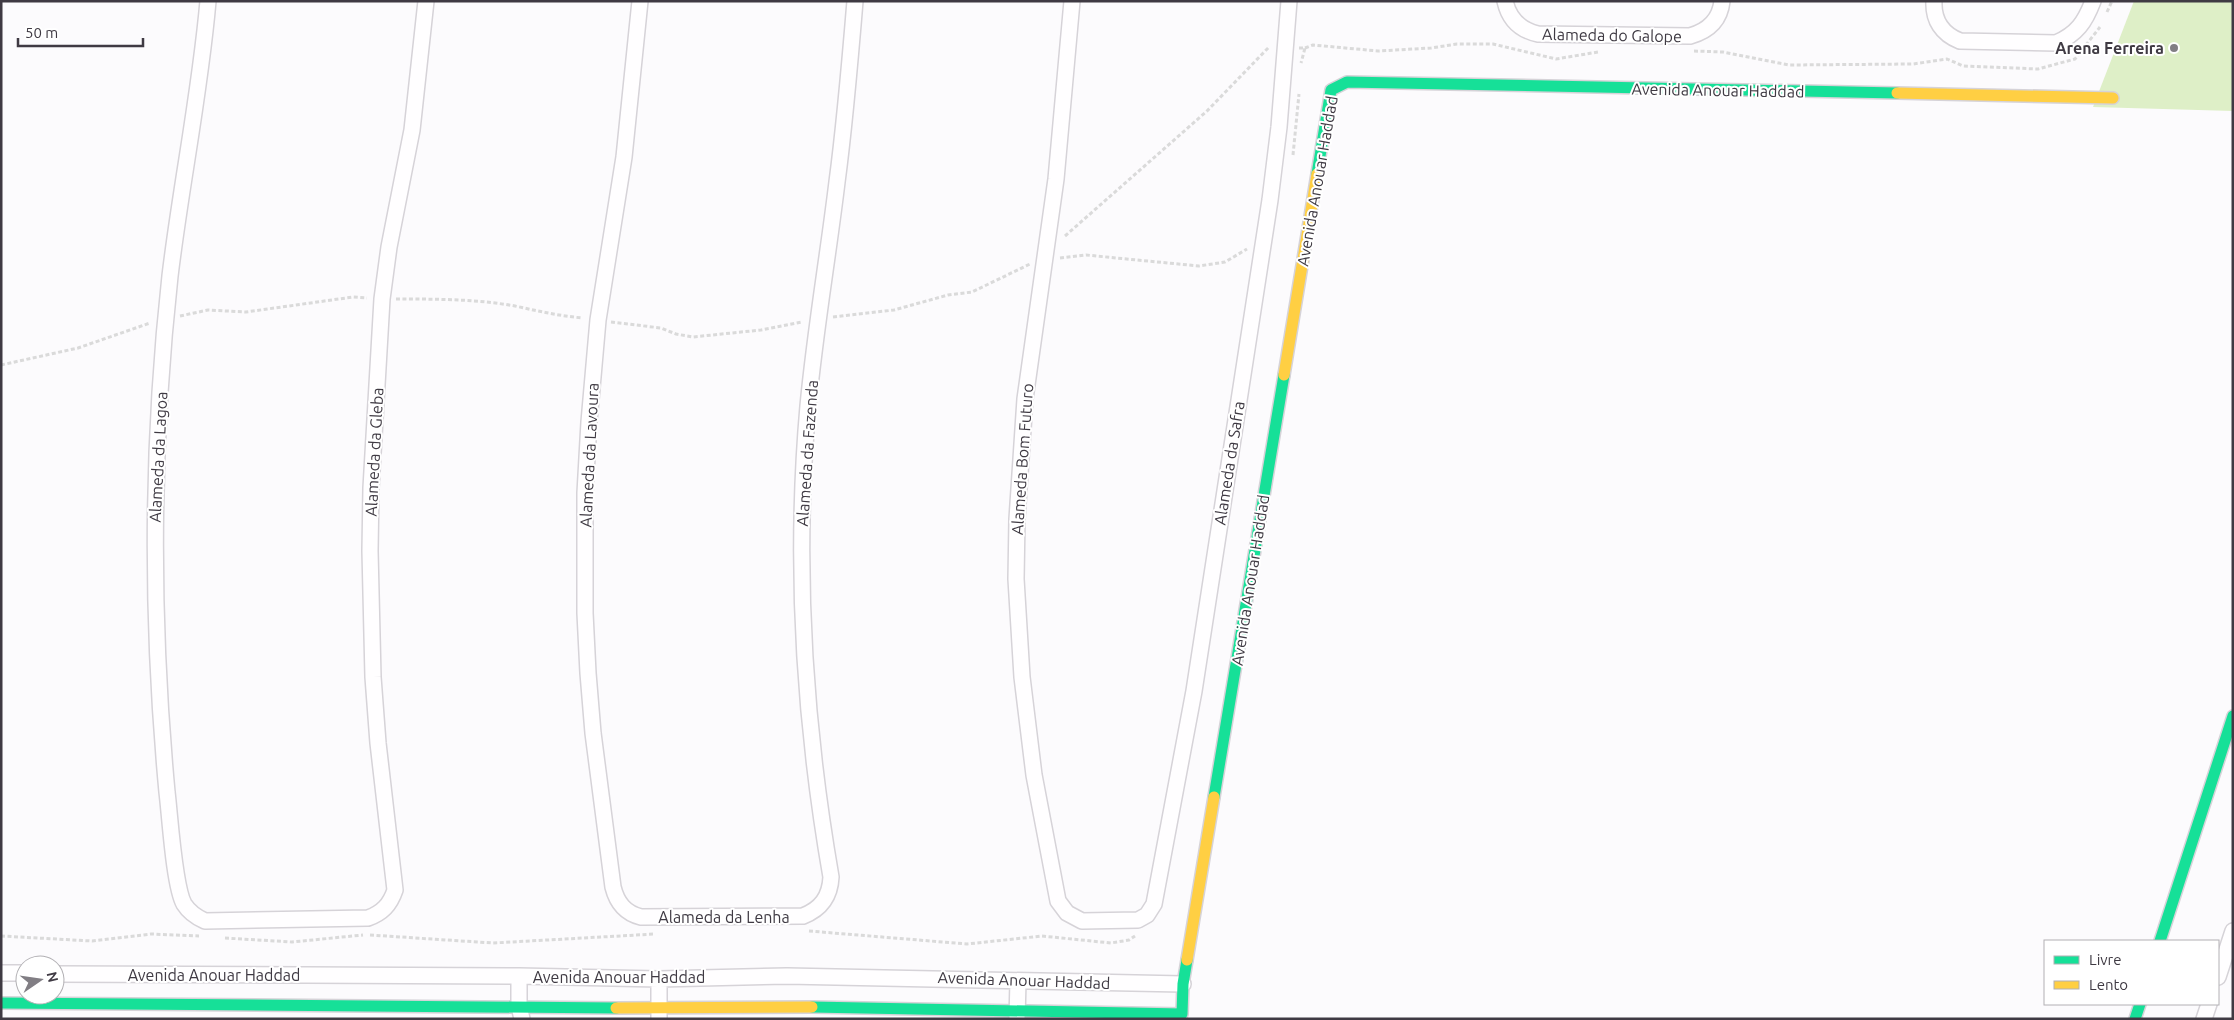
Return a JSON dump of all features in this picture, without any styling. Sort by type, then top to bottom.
[{"type":"street","name":"Alameda da Lagoa","points":[[190,912],[185,907],[180,893],[170,817],[158,665],[155,501],[158,433],[172,267],[200,74],[208,1]]},
{"type":"street","name":"Alameda da Gleba","points":[[190,912],[205,921],[368,918],[383,911],[389,904],[395,890],[396,883],[377,724],[371,614],[370,551],[374,425],[382,299],[389,247],[412,130],[426,1]]},
{"type":"street","name":"Alameda da Lavoura","points":[[624,908],[618,902],[613,887],[593,733],[586,622],[585,493],[588,422],[598,320],[624,156],[640,1]]},
{"type":"street","name":"Alameda da Fazenda","points":[[823,904],[830,887],[831,878],[810,728],[802,601],[804,471],[808,406],[837,182],[855,1]]},
{"type":"street","name":"Alameda Bom Futuro","points":[[1067,913],[1055,894],[1034,775],[1022,677],[1016,580],[1019,459],[1025,399],[1064,108],[1072,1]]},
{"type":"street","name":"Alameda da Safra","points":[[1067,913],[1082,920],[1133,921],[1143,918],[1154,904],[1194,691],[1270,200],[1289,1]]},
{"type":"street","name":"Alameda do Galope","points":[[1505,1],[1511,18],[1516,24],[1523,29],[1538,34],[1690,36],[1708,29],[1719,14],[1722,1]]},
{"type":"street","points":[[1934,1],[1935,15],[1942,29],[1960,41],[2056,43],[2066,39],[2081,26],[2093,1]]},
{"type":"street","name":"Avenida Anouar Haddad","points":[[1,1004],[659,1014],[787,1006],[1017,1015],[1182,1014],[1183,984],[1331,90],[1347,82],[2113,98]]},
{"type":"street","points":[[2160,940],[2233,716]]},
{"type":"street","name":"Alameda da Lenha","points":[[624,908],[641,917],[795,916],[810,913],[823,904]]},
{"type":"street","points":[[2219,974],[2233,931]]},
{"type":"street","points":[[1,973],[15,974]]},
{"type":"street","name":"Avenida Anouar Haddad","points":[[65,974],[660,978],[787,976],[1183,984]]},
{"type":"street","points":[[519,976],[520,1012]]},
{"type":"street","points":[[659,1014],[660,978]]},
{"type":"street","points":[[1017,1015],[1018,981]]},
{"type":"street","points":[[2135,1019],[2140,1005]]},
{"type":"street","points":[[2204,1019],[2209,1005]]},
{"type":"path","points":[[2105,17],[2112,1]]},
{"type":"path","points":[[1684,51],[1723,52],[1789,65],[1913,64],[1947,59],[1963,66],[2038,69],[2075,59],[2097,34],[2101,26]]},
{"type":"path","points":[[1063,238],[1207,111],[1272,44],[1305,48],[1313,45],[1378,51],[1431,48],[1458,44],[1484,44],[1507,47],[1523,53],[1556,60],[1600,52]]},
{"type":"path","points":[[1301,64],[1305,48]]},
{"type":"path","points":[[1292,159],[1297,130],[1299,92]]},
{"type":"path","points":[[1,365],[78,348],[167,318],[208,310],[246,312],[353,297],[449,299],[514,306],[553,316],[660,328],[676,334],[693,337],[761,330],[818,319],[894,310],[948,295],[972,292],[1030,264],[1045,260],[1086,255],[1199,266],[1225,262],[1247,249]]},
{"type":"path","points":[[807,931],[967,944],[1042,936],[1111,943],[1129,940],[1136,935]]},
{"type":"path","points":[[1,936],[92,941],[151,934],[207,937]]},
{"type":"path","points":[[216,937],[292,942],[368,934],[493,943],[599,939],[656,934]]},
{"type":"green space","name":"Arena Ferreira","points":[[2134,1],[2233,1],[2233,111],[2093,107]]},
{"type":"traffic: fast","points":[[1317,174],[1331,90],[1347,82],[1897,93]]},
{"type":"traffic: fast","points":[[1214,797],[1284,375]]},
{"type":"traffic: fast","points":[[2160,940],[2233,716]]},
{"type":"traffic: fast","points":[[812,1007],[1182,1014],[1183,984],[1187,960]]},
{"type":"traffic: fast","points":[[1,1003],[616,1008]]},
{"type":"traffic: fast","points":[[2135,1019],[2140,1005]]},
{"type":"traffic: slow","points":[[1897,93],[2113,98]]},
{"type":"traffic: slow","points":[[1284,375],[1317,174]]},
{"type":"traffic: slow","points":[[1187,960],[1214,797]]},
{"type":"traffic: slow","points":[[616,1008],[812,1007]]},
{"type":"place","name":"Arena Ferreira","points":[[2174,48]]}]
